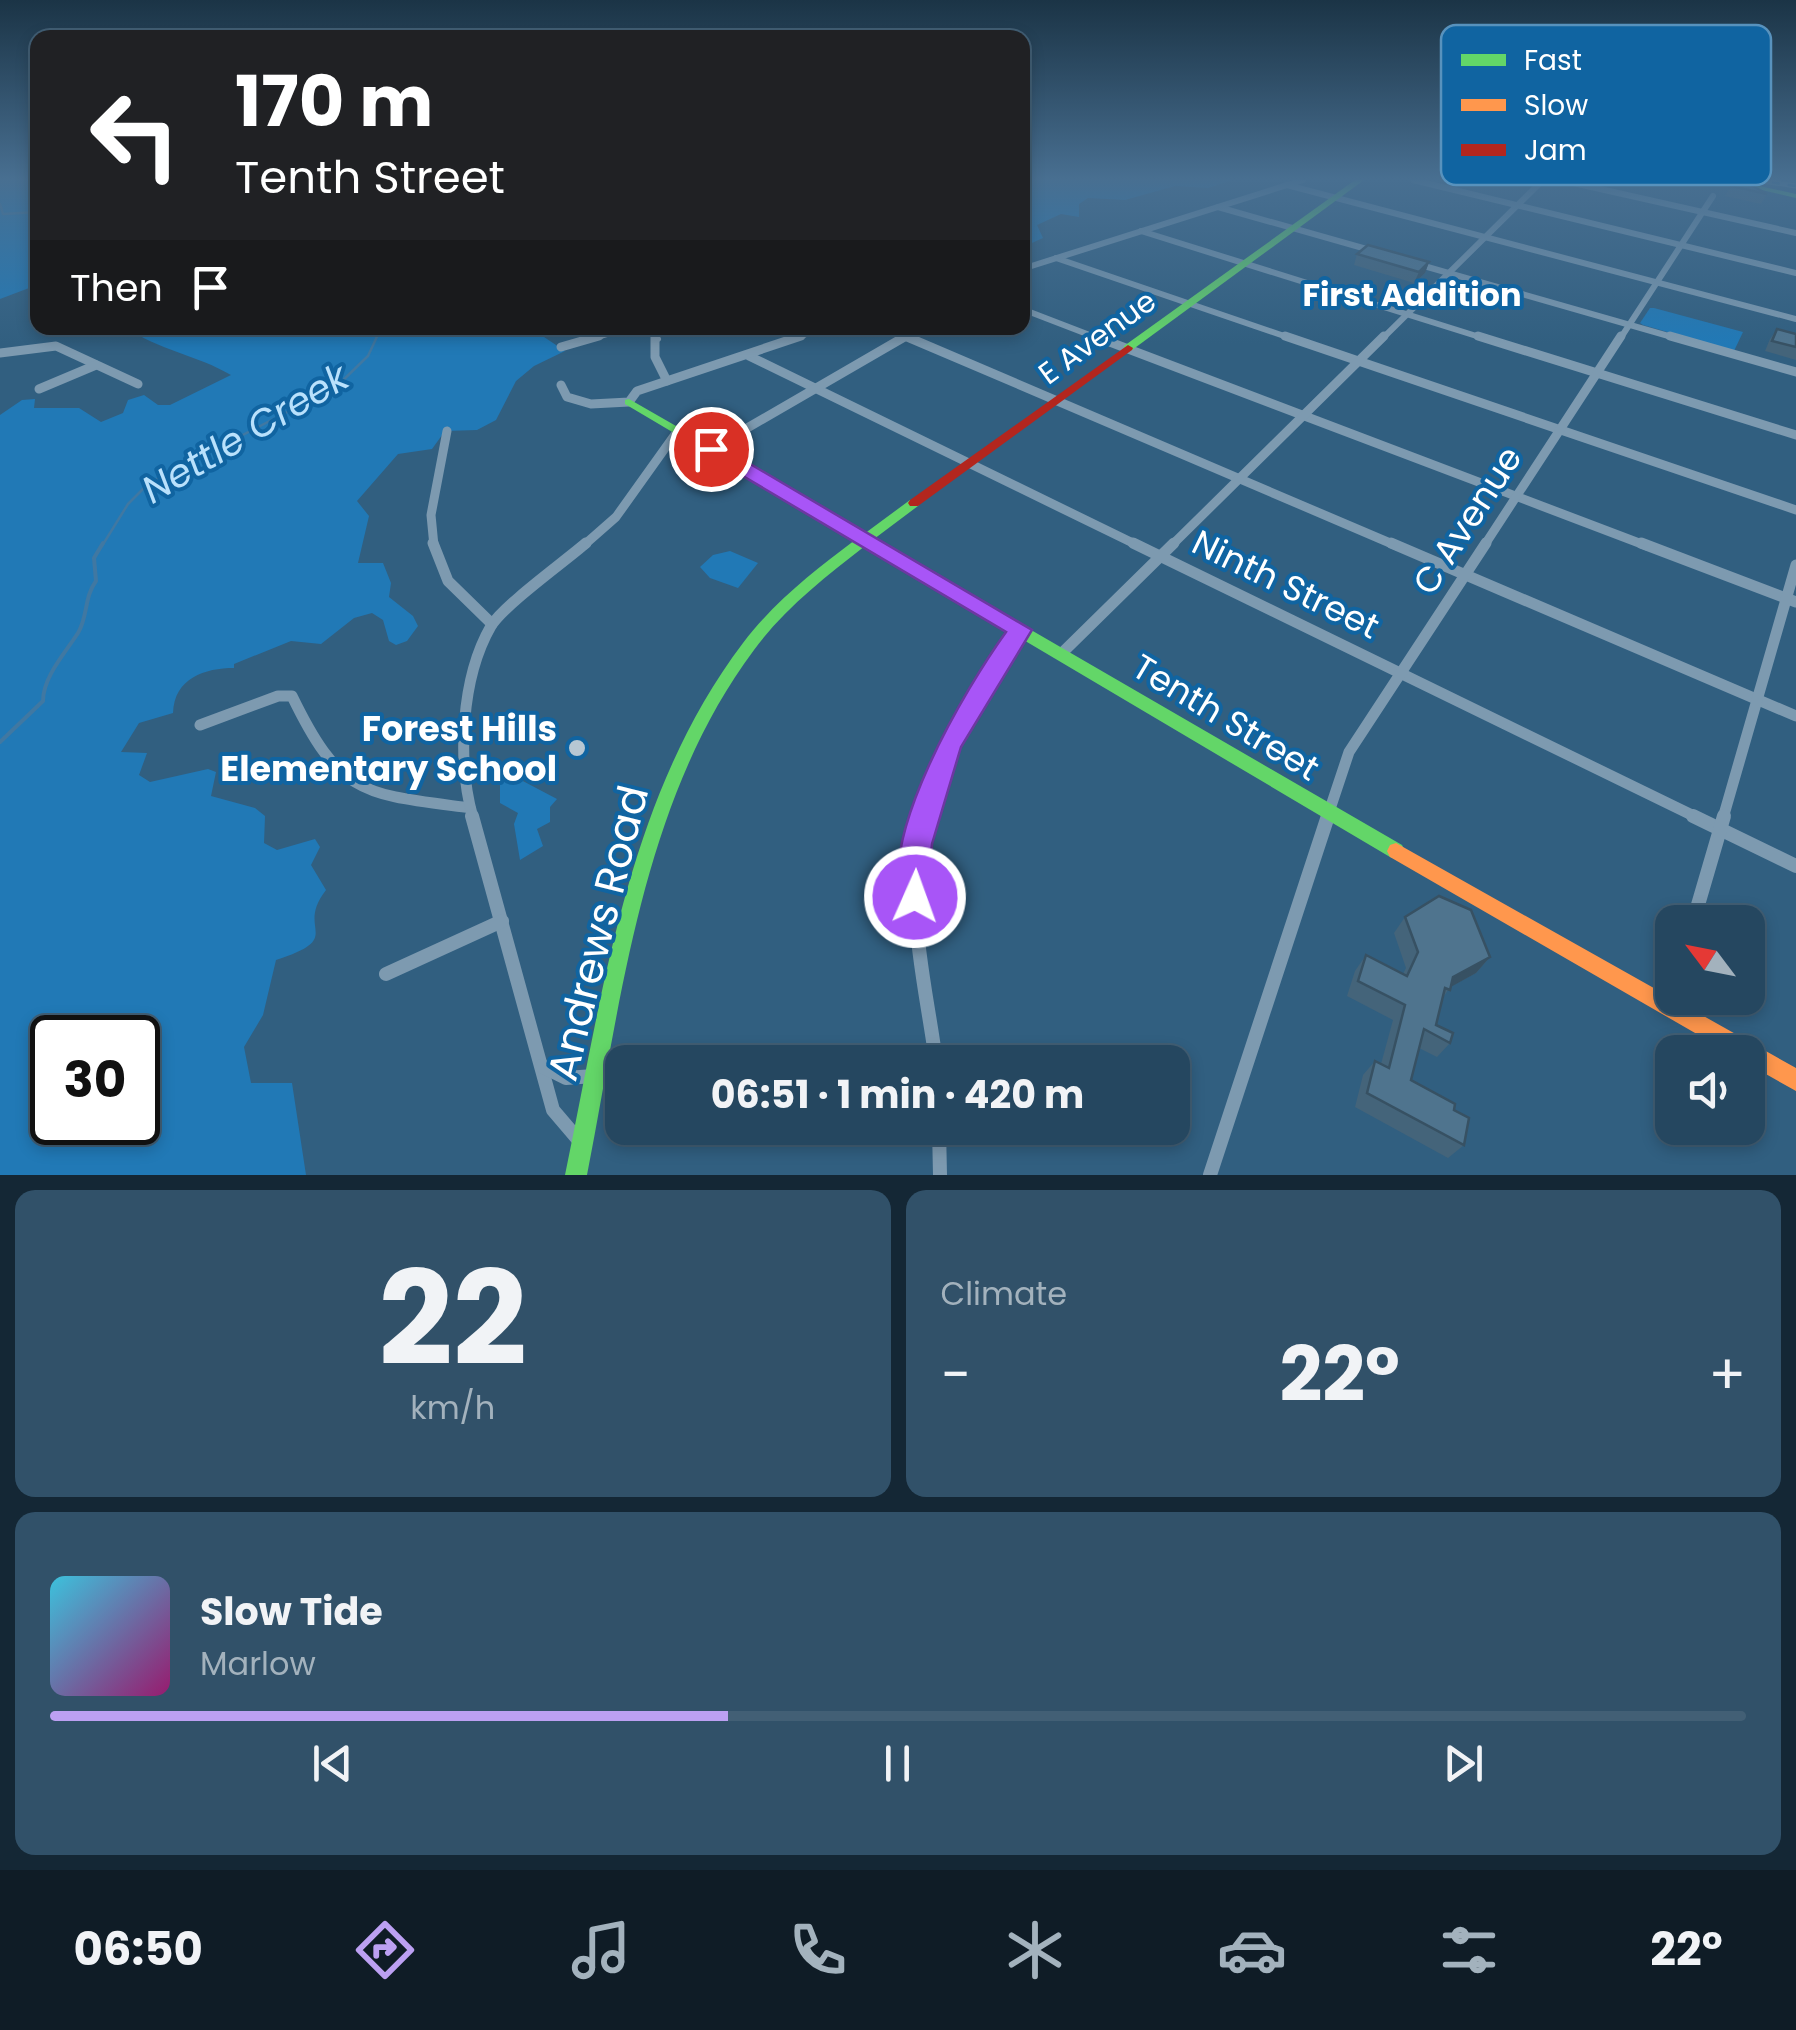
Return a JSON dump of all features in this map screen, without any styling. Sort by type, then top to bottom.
[{"type":"street","points":[[1030,267],[1129,235]]},
{"type":"street","points":[[1153,235],[1796,435]]},
{"type":"street","name":"E Avenue","points":[[866,538],[1284,235]]},
{"type":"street","points":[[1317,235],[1393,257]]},
{"type":"street","points":[[1477,235],[1796,319]]},
{"type":"street","points":[[1062,654],[1487,235]]},
{"type":"street","points":[[1639,235],[1796,273]]},
{"type":"street","name":"C Avenue","points":[[1210,1175],[1349,752],[1688,235]]},
{"type":"street","points":[[1056,258],[1796,510]]},
{"type":"street","points":[[1412,262],[1796,372]]},
{"type":"street","points":[[1030,312],[1791,600]]},
{"type":"street","points":[[561,348],[604,335]]},
{"type":"street","points":[[654,335],[658,339],[654,357],[667,380]]},
{"type":"street","points":[[561,385],[567,397],[583,404],[629,402],[633,393],[804,335]]},
{"type":"street","points":[[711,449],[905,336],[1796,716]]},
{"type":"street","points":[[0,353],[50,345],[138,384]]},
{"type":"street","name":"Ninth Street","points":[[749,356],[1796,866]]},
{"type":"street","points":[[39,389],[96,365]]},
{"type":"street","name":"Tenth Street","points":[[629,402],[676,433],[866,538],[1329,814],[1655,993]]},
{"type":"street","points":[[447,431],[430,505],[433,551],[459,598],[492,624]]},
{"type":"street","points":[[582,1144],[554,1110],[470,808],[466,713],[471,682],[492,624],[608,525],[676,433]]},
{"type":"street","name":"Andrews Road","points":[[576,1175],[648,843],[676,766],[713,696],[751,643],[802,591],[866,538]]},
{"type":"street","points":[[1699,905],[1791,600],[1796,565]]},
{"type":"street","points":[[934,1045],[915,897],[917,844],[953,736],[1020,630]]},
{"type":"street","points":[[200,725],[278,696],[292,696],[330,766],[346,777],[378,790],[470,808]]},
{"type":"street","points":[[386,974],[502,921]]},
{"type":"street","name":"Tenth Street","points":[[1692,1015],[1796,1080]]},
{"type":"street","points":[[542,1066],[566,1078],[605,1075]]},
{"type":"street","points":[[939,1145],[940,1175]]},
{"type":"shaded area","points":[[0,235],[30,235],[30,288],[0,299]]},
{"type":"shaded area","points":[[1030,235],[1043,238],[1030,244]]},
{"type":"shaded area","points":[[1650,308],[1743,332],[1734,351],[1643,325],[1640,323]]},
{"type":"shaded area","points":[[138,335],[541,335],[565,351],[534,366],[516,381],[496,420],[477,430],[445,431],[432,449],[398,454],[357,501],[369,516],[358,563],[383,563],[391,583],[389,597],[413,616],[418,626],[407,641],[396,645],[389,641],[383,620],[372,613],[354,618],[321,644],[291,641],[234,664],[234,668],[202,673],[179,691],[173,713],[139,723],[121,752],[147,753],[139,775],[150,782],[208,769],[216,772],[211,796],[255,808],[265,816],[264,843],[277,850],[315,839],[320,847],[311,865],[326,890],[315,915],[315,939],[276,960],[263,1015],[244,1047],[251,1083],[292,1083],[306,1175],[0,1175],[0,415],[22,400],[35,399],[34,408],[79,408],[101,422],[123,413],[128,400],[144,395],[158,405],[170,405],[231,375]]},
{"type":"shaded area","points":[[730,551],[758,563],[738,588],[710,578],[700,567],[713,555]]},
{"type":"shaded area","points":[[506,778],[519,779],[557,799],[550,807],[550,822],[537,829],[543,846],[520,860],[514,824],[518,813],[500,803],[500,783]]},
{"type":"building","points":[[1368,245],[1429,262],[1419,272],[1357,254]]},
{"type":"building","points":[[1777,329],[1796,334],[1796,347],[1772,341]]},
{"type":"building","points":[[1439,896],[1471,910],[1490,957],[1453,977],[1450,990],[1445,988],[1436,1025],[1453,1033],[1450,1043],[1424,1029],[1411,1080],[1455,1104],[1454,1110],[1469,1118],[1464,1145],[1367,1093],[1375,1061],[1389,1068],[1405,1005],[1358,981],[1366,955],[1407,976],[1418,952],[1405,917]]},
{"type":"waterway","name":"Nettle Creek","points":[[102,546],[128,504],[149,483],[336,387],[368,356],[378,335]]},
{"type":"waterway","name":"Nettle Creek","points":[[0,742],[43,701],[51,674],[81,627],[96,581],[94,558],[103,543]]},
{"type":"traffic: fast","points":[[1128,348],[1284,235]]},
{"type":"traffic: fast","points":[[629,402],[1396,851]]},
{"type":"traffic: fast","points":[[576,1175],[634,899],[679,767],[709,705],[748,647],[784,606],[914,503]]},
{"type":"traffic: slow","points":[[1396,851],[1796,1080]]},
{"type":"traffic: jam","points":[[914,503],[1128,348]]},
{"type":"place","name":"Forest Hills Elementary School","points":[[577,748]]},
{"type":"district","name":"First Addition","points":[[1412,294]]},
{"type":"route","points":[[711,449],[1020,630],[1002,653],[948,746],[917,844],[915,897]]}]
